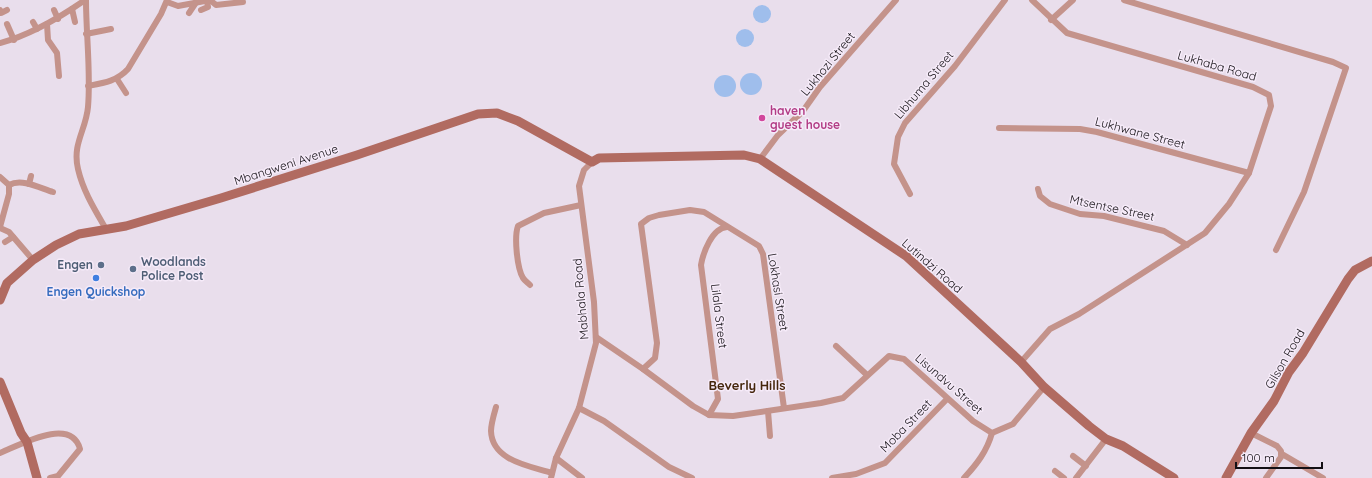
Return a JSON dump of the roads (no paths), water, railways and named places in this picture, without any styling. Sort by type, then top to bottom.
[{"type":"street","points":[[0,44],[14,40],[58,19],[86,0],[88,108],[83,130],[76,145],[78,168],[85,192],[106,229]]},
{"type":"street","points":[[201,10],[208,7],[209,0]]},
{"type":"street","points":[[88,86],[117,79],[128,69],[167,1],[178,6],[209,0],[216,5],[243,2]]},
{"type":"street","name":"Lukhozi Street","points":[[760,159],[778,135],[803,111],[820,87],[896,0]]},
{"type":"street","name":"Libhuma Street","points":[[910,194],[894,164],[898,137],[905,123],[955,66],[1005,0]]},
{"type":"street","name":"Lukhaba Road","points":[[1021,362],[1050,329],[1079,314],[1205,233],[1217,219],[1249,173],[1271,106],[1269,95],[1253,87],[1067,33],[1051,20],[1032,0]]},
{"type":"street","points":[[1051,20],[1073,0]]},
{"type":"street","points":[[1124,0],[1333,62],[1346,68],[1307,185],[1276,250]]},
{"type":"street","points":[[189,13],[190,3]]},
{"type":"street","points":[[72,9],[75,22]]},
{"type":"street","points":[[54,10],[58,19]]},
{"type":"street","points":[[33,22],[38,29]]},
{"type":"street","points":[[7,24],[14,40]]},
{"type":"street","points":[[47,24],[48,40],[57,53],[59,76]]},
{"type":"street","points":[[86,34],[111,29]]},
{"type":"street","points":[[117,79],[126,93]]},
{"type":"street","name":"Mbangweni Avenue","points":[[0,300],[2,287],[33,260],[56,245],[79,234],[126,226],[228,196],[357,155],[478,114],[497,113],[518,121],[592,162]]},
{"type":"street","name":"Lukhwane Street","points":[[999,128],[1080,129],[1097,132],[1249,173]]},
{"type":"street","name":"Lutindzi Road","points":[[592,162],[599,158],[744,155],[760,159],[906,256],[1021,362],[1044,387],[1106,439],[1128,449],[1174,478]]},
{"type":"street","name":"Mabhala Road","points":[[552,476],[556,458],[578,408],[596,344],[594,302],[579,186],[584,170],[592,162]]},
{"type":"street","points":[[29,184],[31,176]]},
{"type":"street","points":[[0,177],[9,185]]},
{"type":"street","points":[[33,260],[8,232],[0,228],[2,208],[9,185],[15,182],[29,184],[37,190],[53,192]]},
{"type":"street","name":"Mtsentse Street","points":[[1038,189],[1040,196],[1050,204],[1080,214],[1104,216],[1164,230],[1187,245]]},
{"type":"street","points":[[530,285],[523,278],[520,268],[515,234],[518,226],[544,213],[581,204]]},
{"type":"street","name":"Lokhasi Street","points":[[643,369],[655,358],[657,343],[641,224],[649,218],[659,215],[690,210],[704,212],[759,246],[762,254],[784,408]]},
{"type":"street","name":"Lilala Street","points":[[710,415],[718,399],[701,265],[706,249],[717,232],[727,227]]},
{"type":"street","points":[[5,242],[14,238]]},
{"type":"street","name":"Gilson Road","points":[[1226,478],[1251,433],[1274,401],[1289,372],[1303,353],[1354,270],[1372,260]]},
{"type":"street","name":"Lisundvu Street","points":[[596,337],[643,369],[692,406],[710,415],[733,416],[843,398],[889,356],[904,359],[973,421],[992,433]]},
{"type":"street","points":[[836,346],[867,375]]},
{"type":"street","points":[[0,382],[21,433],[27,442],[37,478]]},
{"type":"street","points":[[964,478],[977,464],[987,447],[992,433],[1014,424],[1044,387]]},
{"type":"street","name":"Moba Street","points":[[832,478],[856,474],[885,464],[947,399]]},
{"type":"street","points":[[496,407],[491,431],[494,443],[499,452],[509,459],[552,476]]},
{"type":"street","points":[[578,408],[604,421],[669,467],[692,478]]},
{"type":"street","points":[[768,410],[770,436]]},
{"type":"street","points":[[0,454],[27,442],[54,433],[68,433],[77,440],[80,448],[58,476],[50,478]]},
{"type":"street","points":[[1251,433],[1277,446],[1282,454],[1323,478]]},
{"type":"street","points":[[1076,478],[1106,439]]},
{"type":"street","points":[[1266,478],[1282,454]]},
{"type":"street","points":[[1073,456],[1086,466]]},
{"type":"street","points":[[556,458],[582,478]]},
{"type":"street","points":[[1055,470],[1064,478]]},
{"type":"water","points":[[762,5],[768,8],[771,14],[768,20],[762,23],[756,20],[753,14],[756,8]]},
{"type":"water","points":[[745,29],[751,32],[754,38],[751,44],[745,47],[739,44],[736,38],[739,32]]},
{"type":"water","points":[[747,73],[755,73],[762,80],[762,88],[755,95],[747,95],[740,88],[740,80]]},
{"type":"water","points":[[721,75],[729,75],[736,82],[736,90],[729,97],[721,97],[714,90],[714,82]]},
{"type":"place","name":"haven guest house","points":[[762,118]]},
{"type":"place","name":"Engen","points":[[101,265]]},
{"type":"place","name":"Woodlands Police Post","points":[[133,269]]},
{"type":"place","name":"Engen Quickshop","points":[[96,278]]},
{"type":"district","name":"Beverly Hills","points":[[747,385]]}]
